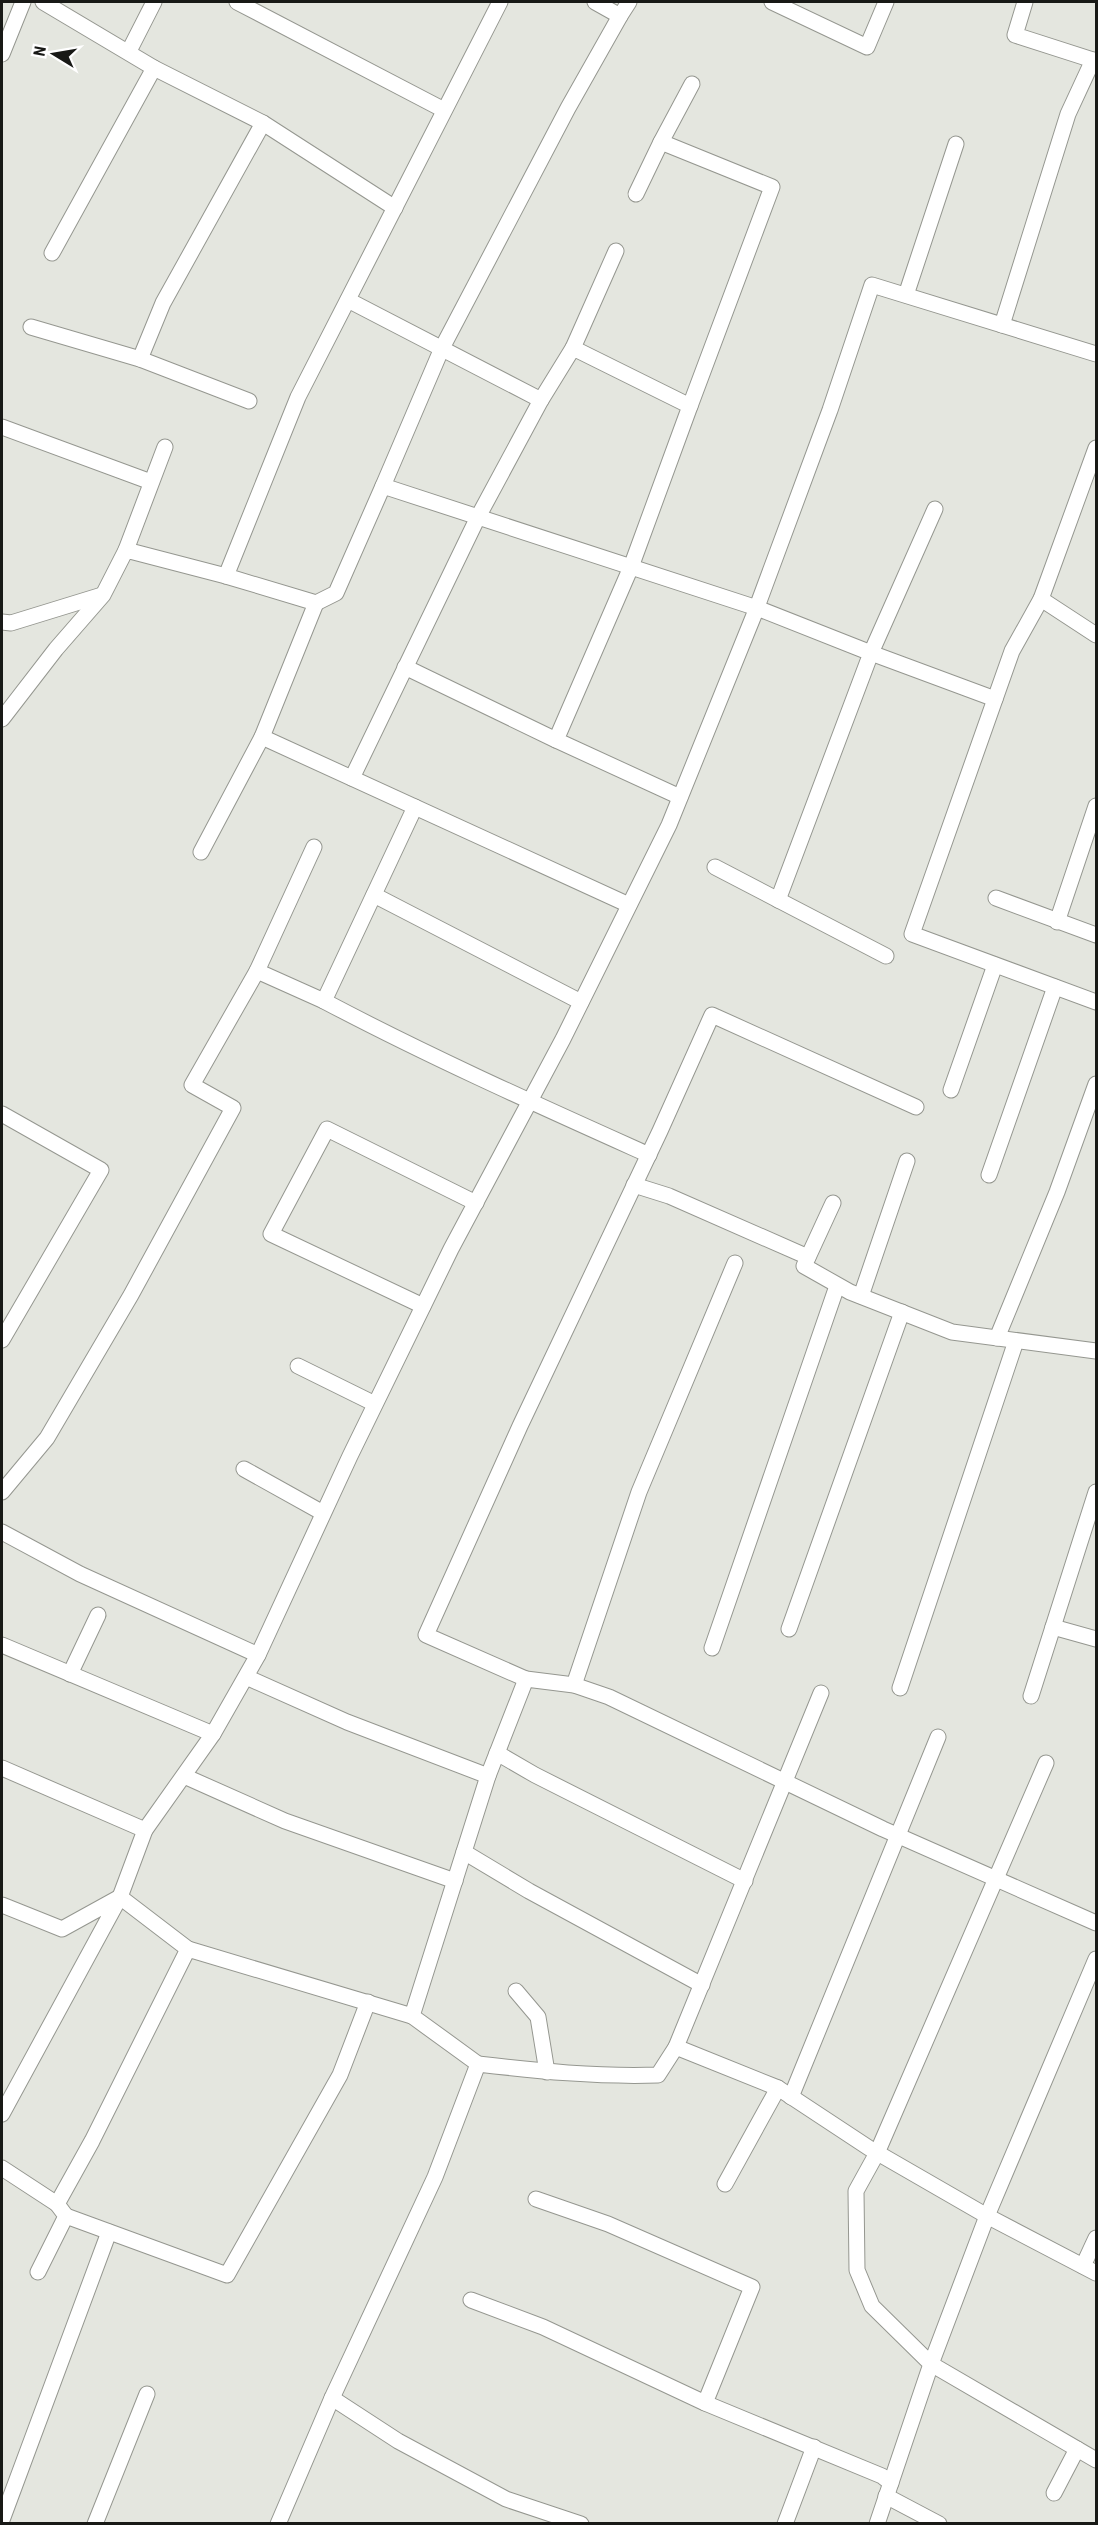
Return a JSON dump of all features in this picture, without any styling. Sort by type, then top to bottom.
[{"type":"street","points":[[2,54],[23,2]]},
{"type":"street","points":[[43,2],[129,51],[154,68],[263,123],[395,208]]},
{"type":"street","points":[[129,51],[154,2]]},
{"type":"street","points":[[237,2],[444,110]]},
{"type":"street","points":[[226,576],[298,397],[500,2]]},
{"type":"street","points":[[595,2],[620,16]]},
{"type":"street","points":[[201,852],[262,737],[316,603],[336,593],[442,348],[568,108],[629,2]]},
{"type":"street","points":[[772,2],[867,47],[886,2]]},
{"type":"street","points":[[1002,325],[1068,114],[1095,60],[1015,35],[1025,2]]},
{"type":"street","points":[[52,253],[154,68]]},
{"type":"street","points":[[636,194],[692,84]]},
{"type":"street","points":[[140,359],[164,303],[263,123]]},
{"type":"street","points":[[556,740],[631,567],[772,188],[661,142]]},
{"type":"street","points":[[906,295],[956,144]]},
{"type":"street","points":[[352,778],[478,517],[541,400],[573,348],[616,251]]},
{"type":"street","points":[[2,2114],[120,1898],[145,1830],[213,1734],[258,1655],[323,1512],[423,1306],[530,1102],[629,905],[680,797],[757,608],[830,410],[872,285],[1096,354]]},
{"type":"street","points":[[348,300],[541,400]]},
{"type":"street","points":[[31,327],[140,359],[249,401]]},
{"type":"street","points":[[573,348],[690,406]]},
{"type":"street","points":[[2,428],[152,482]]},
{"type":"street","points":[[2,719],[56,649],[103,595],[126,550],[165,447]]},
{"type":"street","points":[[1096,448],[1041,599],[1012,651],[912,934],[1096,1002]]},
{"type":"street","points":[[383,486],[757,608],[995,699]]},
{"type":"street","points":[[778,900],[871,653],[935,509]]},
{"type":"street","points":[[126,550],[226,576],[316,603]]},
{"type":"street","points":[[2,622],[11,623],[103,595]]},
{"type":"street","points":[[1041,599],[1096,635]]},
{"type":"street","points":[[405,666],[556,740],[680,797]]},
{"type":"street","points":[[262,737],[629,905]]},
{"type":"street","points":[[1057,922],[1096,806]]},
{"type":"street","points":[[324,1001],[415,807]]},
{"type":"street","points":[[2,1492],[47,1438],[131,1296],[233,1108],[192,1085],[257,971],[314,847]]},
{"type":"street","points":[[714,867],[886,956]]},
{"type":"street","points":[[374,894],[581,1002]]},
{"type":"street","points":[[996,898],[1096,935]]},
{"type":"street","points":[[951,1090],[995,965]]},
{"type":"street","points":[[257,971],[324,1001],[370,1026],[530,1102],[649,1155]]},
{"type":"street","points":[[989,1175],[1055,987]]},
{"type":"street","points":[[916,1107],[712,1015],[649,1155],[515,1437],[426,1635],[526,1678],[574,1685],[609,1697],[898,1836],[1096,1923]]},
{"type":"street","points":[[997,1338],[1057,1192],[1096,1084]]},
{"type":"street","points":[[2,1340],[101,1170],[4,1120]]},
{"type":"street","points":[[423,1306],[271,1234],[327,1129],[476,1203]]},
{"type":"street","points":[[861,1296],[908,1161]]},
{"type":"street","points":[[634,1185],[669,1196],[808,1257]]},
{"type":"street","points":[[832,1203],[804,1266],[837,1286],[952,1332],[1096,1351]]},
{"type":"street","points":[[574,1685],[639,1492],[735,1263]]},
{"type":"street","points":[[712,1648],[837,1286]]},
{"type":"street","points":[[789,1629],[902,1312]]},
{"type":"street","points":[[900,1688],[1016,1341]]},
{"type":"street","points":[[298,1366],[375,1404]]},
{"type":"street","points":[[244,1469],[323,1512]]},
{"type":"street","points":[[1031,1696],[1096,1492]]},
{"type":"street","points":[[2,1532],[80,1574],[258,1655]]},
{"type":"street","points":[[70,1674],[98,1615]]},
{"type":"street","points":[[1053,1627],[1096,1639]]},
{"type":"street","points":[[2,1645],[213,1734]]},
{"type":"street","points":[[246,1677],[347,1722],[488,1776]]},
{"type":"street","points":[[412,2016],[488,1776],[526,1678]]},
{"type":"street","points":[[120,1898],[188,1949],[412,2016],[478,2064],[547,2072],[618,2076],[658,2075],[676,2047],[820,1694]]},
{"type":"street","points":[[791,2097],[938,1737]]},
{"type":"street","points":[[497,1753],[745,1881]]},
{"type":"street","points":[[1046,1763],[877,2153],[856,2191],[857,2270],[872,2306],[931,2364],[1096,2460]]},
{"type":"street","points":[[2,1768],[145,1830]]},
{"type":"street","points":[[184,1776],[285,1821],[455,1881]]},
{"type":"street","points":[[464,1852],[529,1891],[702,1985]]},
{"type":"street","points":[[2,1905],[62,1929],[120,1898]]},
{"type":"street","points":[[38,2272],[61,2210],[92,2142],[188,1949]]},
{"type":"street","points":[[878,2523],[931,2364],[987,2216],[1096,1959]]},
{"type":"street","points":[[516,1990],[538,2017],[547,2072]]},
{"type":"street","points":[[2,2168],[61,2210],[109,2232],[227,2275],[340,2075],[368,2002]]},
{"type":"street","points":[[676,2047],[778,2088],[877,2153],[987,2216],[1096,2273]]},
{"type":"street","points":[[278,2523],[332,2398],[435,2177],[478,2064]]},
{"type":"street","points":[[724,2184],[778,2088]]},
{"type":"street","points":[[536,2199],[608,2224],[752,2287],[705,2403]]},
{"type":"street","points":[[2,2520],[109,2232]]},
{"type":"street","points":[[1083,2266],[1096,2238]]},
{"type":"street","points":[[471,2300],[543,2327],[705,2403],[882,2476],[889,2490],[939,2523]]},
{"type":"street","points":[[95,2523],[147,2394]]},
{"type":"street","points":[[332,2398],[398,2441],[506,2499],[581,2523]]},
{"type":"street","points":[[785,2523],[814,2447]]},
{"type":"street","points":[[1054,2493],[1077,2448]]}]
